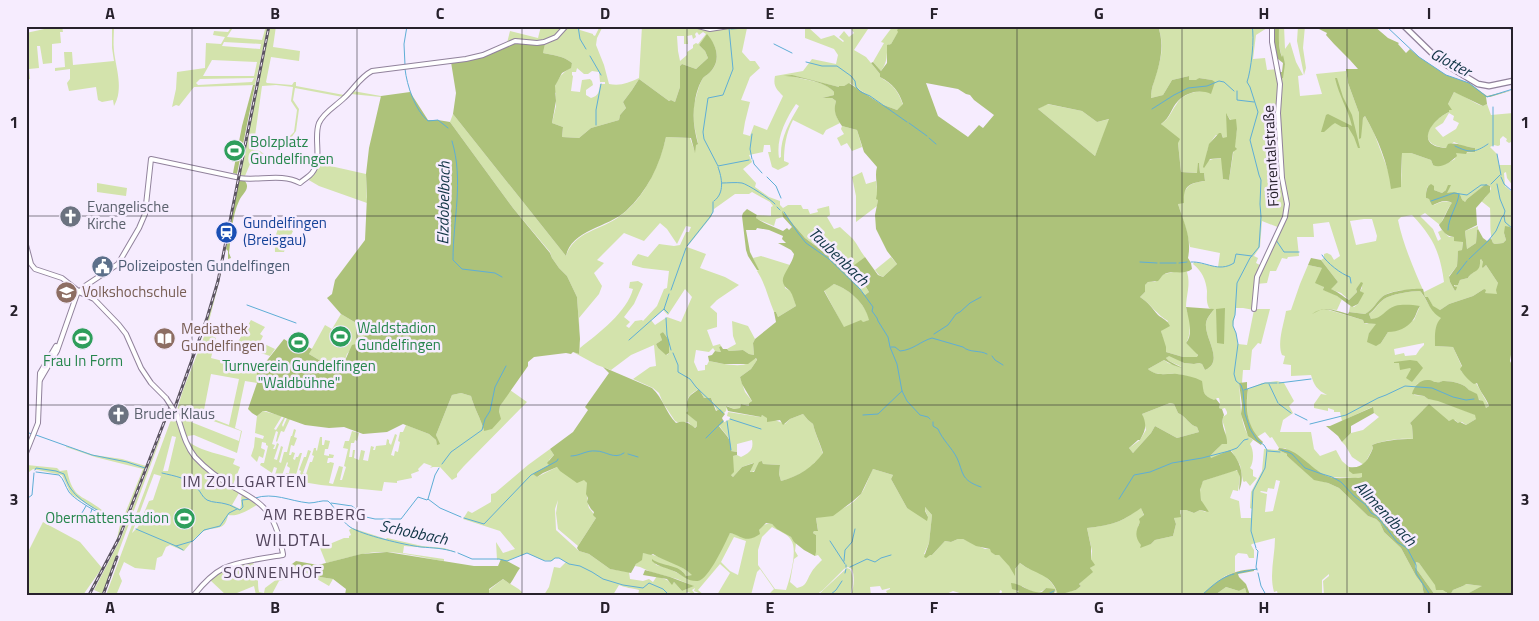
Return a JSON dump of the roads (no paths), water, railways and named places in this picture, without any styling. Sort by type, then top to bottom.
[{"type":"main road","points":[[1404,26],[1440,61],[1478,84],[1489,86],[1513,81]]},
{"type":"street","points":[[26,452],[34,435],[39,417],[41,370],[59,342],[75,296],[85,286],[118,264],[139,228],[146,210],[151,159],[240,178],[284,178],[300,183],[313,172],[316,164],[318,131],[321,119],[346,97],[361,79],[372,71],[466,59],[483,55],[515,41],[537,43],[549,41],[556,38],[566,26]]},
{"type":"street","points":[[698,26],[710,29],[729,26]]},
{"type":"street","name":"Föhrentalstraße","points":[[1254,310],[1257,277],[1284,217],[1287,204],[1282,178],[1278,112],[1280,84],[1272,42],[1272,26]]},
{"type":"street","points":[[26,204],[26,232]]},
{"type":"street","points":[[26,245],[31,264],[35,269],[62,278],[78,292],[95,300],[123,330],[141,368],[177,415],[187,445],[197,459],[217,476],[265,509],[272,518],[283,555],[224,568],[210,578],[194,595]]},
{"type":"waterway","name":"Elzdobelbach","points":[[405,65],[404,44],[407,26]]},
{"type":"waterway","points":[[578,26],[580,39],[586,49]]},
{"type":"waterway","points":[[731,29],[749,26]]},
{"type":"waterway","points":[[1252,26],[1252,54],[1247,82],[1258,112],[1250,140],[1261,180],[1261,217],[1259,247],[1250,258],[1237,283],[1233,326],[1238,344],[1234,374],[1236,381],[1241,385],[1243,391],[1245,414],[1250,429],[1267,450],[1265,468],[1253,491],[1251,531],[1256,548]]},
{"type":"waterway","name":"Glotter","points":[[1386,26],[1419,57],[1446,75],[1469,83],[1487,97],[1513,89]]},
{"type":"waterway","points":[[1505,27],[1513,30]]},
{"type":"waterway","name":"Taubenbach","points":[[729,28],[733,69],[723,95],[708,98],[703,132],[704,139],[718,166],[749,160]]},
{"type":"waterway","points":[[774,44],[792,53]]},
{"type":"waterway","points":[[590,56],[601,75]]},
{"type":"waterway","points":[[806,62],[822,66],[837,66],[851,76],[855,81],[856,87],[861,92],[870,96],[907,122]]},
{"type":"waterway","name":"Elzdobelbach","points":[[405,69],[410,90],[419,111],[428,121],[438,120],[448,128]]},
{"type":"waterway","points":[[1152,109],[1188,88],[1207,86],[1219,81],[1224,82],[1234,91]]},
{"type":"waterway","points":[[596,125],[596,110],[601,84]]},
{"type":"waterway","points":[[1237,91],[1237,100],[1254,102]]},
{"type":"waterway","points":[[1493,107],[1493,146]]},
{"type":"waterway","points":[[909,123],[927,136]]},
{"type":"waterway","points":[[752,134],[750,149],[752,159]]},
{"type":"waterway","points":[[929,138],[936,144]]},
{"type":"waterway","name":"Elzdobelbach","points":[[452,141],[458,185],[453,260],[462,269],[495,273],[502,277]]},
{"type":"waterway","points":[[1455,146],[1472,151],[1488,144]]},
{"type":"waterway","points":[[1497,154],[1501,175]]},
{"type":"waterway","name":"Taubenbach","points":[[753,160],[762,173]]},
{"type":"waterway","points":[[714,201],[721,190],[721,176],[718,167]]},
{"type":"waterway","points":[[1491,184],[1500,175]]},
{"type":"waterway","name":"Taubenbach","points":[[767,177],[776,186],[781,198]]},
{"type":"waterway","points":[[1501,177],[1504,184],[1513,192]]},
{"type":"waterway","points":[[722,183],[745,184],[775,204]]},
{"type":"waterway","points":[[1469,259],[1496,231],[1504,215],[1505,211],[1497,184]]},
{"type":"waterway","points":[[1431,201],[1454,193],[1467,195],[1481,185],[1487,185]]},
{"type":"waterway","points":[[1448,230],[1459,194]]},
{"type":"waterway","points":[[687,246],[713,212],[713,202]]},
{"type":"waterway","points":[[777,207],[780,210]]},
{"type":"waterway","name":"Taubenbach","points":[[784,212],[806,243],[829,259],[860,289],[873,307],[872,311],[888,337],[897,364],[902,391],[907,401],[920,415],[930,419]]},
{"type":"waterway","points":[[1504,216],[1505,222],[1513,229]]},
{"type":"waterway","points":[[1276,240],[1284,252],[1299,252]]},
{"type":"waterway","points":[[671,290],[686,248]]},
{"type":"waterway","points":[[1191,262],[1223,267],[1234,263],[1236,254],[1252,256]]},
{"type":"waterway","points":[[1322,255],[1334,268],[1350,277],[1351,283]]},
{"type":"waterway","points":[[1457,274],[1467,261]]},
{"type":"waterway","points":[[1140,262],[1157,263]]},
{"type":"waterway","points":[[1179,263],[1187,262]]},
{"type":"waterway","points":[[1160,263],[1176,263]]},
{"type":"waterway","points":[[668,313],[664,309],[669,294]]},
{"type":"waterway","points":[[934,334],[948,325],[956,314],[981,297]]},
{"type":"waterway","points":[[247,305],[296,323]]},
{"type":"waterway","points":[[629,340],[664,309]]},
{"type":"waterway","points":[[666,318],[667,335],[671,350]]},
{"type":"waterway","points":[[891,347],[895,347],[900,351],[905,350],[932,338],[987,354]]},
{"type":"waterway","points":[[673,353],[678,365],[678,372],[690,379],[723,413]]},
{"type":"waterway","points":[[992,356],[1003,365]]},
{"type":"waterway","points":[[442,464],[451,452],[482,430],[485,419],[490,411],[495,387],[506,366]]},
{"type":"waterway","points":[[1279,383],[1311,379]]},
{"type":"waterway","points":[[1244,390],[1265,383],[1277,383]]},
{"type":"waterway","points":[[1269,384],[1278,403]]},
{"type":"waterway","points":[[1310,424],[1346,415],[1405,386],[1432,388],[1453,397],[1466,400],[1474,399]]},
{"type":"waterway","points":[[863,415],[878,414],[902,391]]},
{"type":"waterway","points":[[1279,404],[1291,413]]},
{"type":"waterway","points":[[1295,414],[1307,420]]},
{"type":"waterway","points":[[730,419],[761,429]]},
{"type":"waterway","points":[[706,438],[723,421]]},
{"type":"waterway","points":[[727,421],[731,450]]},
{"type":"waterway","name":"Taubenbach","points":[[933,422],[933,426],[938,429],[955,454],[964,476],[970,482],[981,487]]},
{"type":"waterway","name":"Schobbach","points":[[26,432],[32,434]]},
{"type":"waterway","name":"Schobbach","points":[[36,435],[92,455],[127,462],[145,468]]},
{"type":"waterway","points":[[1119,499],[1134,475],[1150,472],[1172,463],[1229,451],[1237,448],[1244,440],[1248,439]]},
{"type":"waterway","name":"Allmendbach","points":[[1281,450],[1292,454],[1305,468],[1341,482],[1354,496],[1366,505],[1397,542],[1407,548],[1416,565],[1416,573],[1430,595]]},
{"type":"waterway","points":[[571,456],[592,451],[600,451],[617,456],[624,453]]},
{"type":"waterway","name":"Allmendbach","points":[[1268,451],[1280,452]]},
{"type":"waterway","points":[[628,454],[638,457]]},
{"type":"waterway","points":[[464,518],[484,524],[531,475],[558,459]]},
{"type":"waterway","points":[[35,470],[36,468],[64,474],[70,487],[81,500],[122,523]]},
{"type":"waterway","points":[[428,499],[439,468]]},
{"type":"waterway","points":[[36,472],[59,475],[72,496],[101,514],[120,522]]},
{"type":"waterway","points":[[28,498],[32,495],[34,473]]},
{"type":"waterway","name":"Schobbach","points":[[162,473],[190,482],[207,500],[212,502],[228,504],[240,510],[243,507],[242,500],[251,499]]},
{"type":"waterway","name":"Schobbach","points":[[255,498],[275,496],[309,503],[328,501],[341,518],[356,530],[405,544],[455,552]]},
{"type":"waterway","points":[[366,517],[401,519],[418,497],[428,499],[440,508],[461,517]]},
{"type":"waterway","points":[[331,503],[352,506],[364,516]]},
{"type":"waterway","points":[[79,518],[86,506]]},
{"type":"waterway","points":[[87,524],[92,509]]},
{"type":"waterway","points":[[176,546],[193,541],[204,530],[220,526],[229,513],[237,509]]},
{"type":"waterway","points":[[136,529],[183,550]]},
{"type":"waterway","points":[[844,561],[845,550],[852,542],[855,529]]},
{"type":"waterway","points":[[830,541],[845,564]]},
{"type":"waterway","points":[[1256,549],[1258,551],[1257,570]]},
{"type":"waterway","name":"Schobbach","points":[[458,553],[472,559],[499,559],[507,561],[527,553],[545,561],[559,558],[569,564],[580,566],[603,579],[643,588],[649,583],[663,589],[669,595]]},
{"type":"waterway","points":[[850,567],[867,559],[875,562],[891,555]]},
{"type":"waterway","points":[[845,573],[846,569]]},
{"type":"waterway","points":[[1237,573],[1257,569]]},
{"type":"waterway","points":[[1258,573],[1261,586],[1266,595]]},
{"type":"waterway","points":[[1202,595],[1213,585],[1234,574]]},
{"type":"waterway","points":[[830,595],[842,581]]},
{"type":"waterway","points":[[1046,595],[1054,591]]},
{"type":"waterway","points":[[1012,595],[1020,595]]},
{"type":"railway","points":[[175,407],[207,318],[218,281],[269,26]]},
{"type":"railway","points":[[89,595],[119,538],[170,407]]},
{"type":"railway","points":[[103,595],[117,557]]},
{"type":"place","name":"Bolzplatz Gundelfingen","points":[[234,151]]},
{"type":"place","name":"Evangelische Kirche","points":[[71,216]]},
{"type":"place","name":"Gundelfingen (Breisgau)","points":[[227,232]]},
{"type":"place","name":"Polizeiposten Gundelfingen","points":[[102,266]]},
{"type":"place","name":"Volkshochschule","points":[[66,292]]},
{"type":"place","name":"Waldstadion Gundelfingen","points":[[341,337]]},
{"type":"place","name":"Frau In Form","points":[[83,338]]},
{"type":"place","name":"Mediathek Gundelfingen","points":[[165,338]]},
{"type":"place","name":"Turnverein Gundelfingen \"Waldbühne\"","points":[[299,343]]},
{"type":"place","name":"Bruder Klaus","points":[[118,414]]},
{"type":"place","name":"Obermattenstadion","points":[[185,518]]},
{"type":"district","name":"IM ZOLLGARTEN","points":[[245,481]]},
{"type":"district","name":"AM REBBERG","points":[[315,514]]},
{"type":"district","name":"WILDTAL","points":[[293,540]]},
{"type":"district","name":"SONNENHOF","points":[[273,572]]}]
